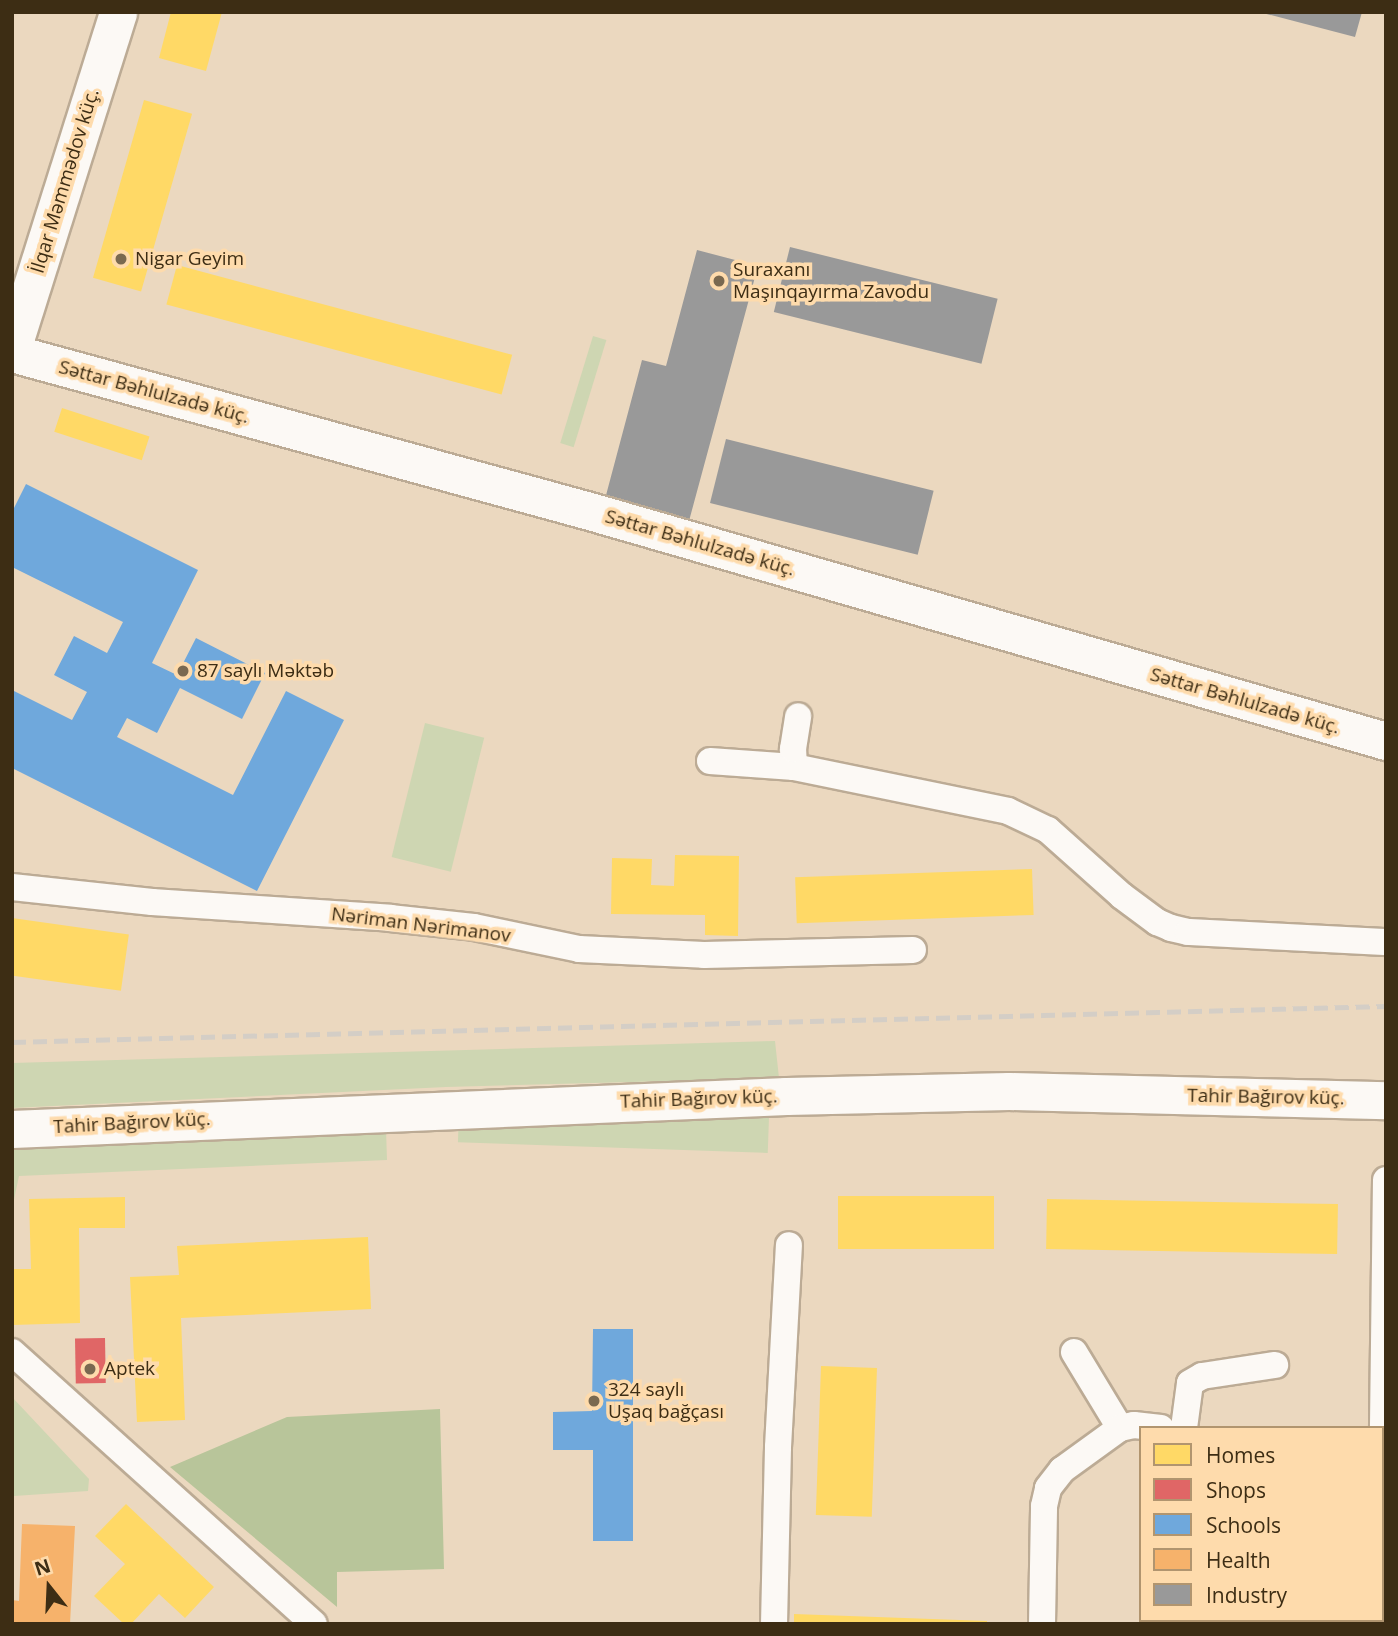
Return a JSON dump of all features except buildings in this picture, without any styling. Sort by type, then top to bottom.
[{"type":"street","name":"İlqar Məmmədov küç.","points":[[12,351],[118,12]]},
{"type":"street","name":"Səttar Bəhlulzadə küç.","points":[[12,351],[586,510],[1386,741]]},
{"type":"street","points":[[794,767],[793,750],[798,716]]},
{"type":"street","points":[[710,761],[794,767],[1008,811],[1048,830],[1122,896],[1157,922],[1171,928],[1188,932],[1386,942]]},
{"type":"street","name":"Nəriman Nərimanov","points":[[12,887],[152,902],[390,918],[474,927],[579,949],[704,955],[913,950]]},
{"type":"street","name":"Tahir Bağırov küç.","points":[[12,1129],[582,1102],[1009,1091],[1386,1100]]},
{"type":"street","points":[[1384,1507],[1386,1180]]},
{"type":"street","points":[[774,1624],[778,1447],[789,1245]]},
{"type":"street","points":[[12,1352],[314,1624]]},
{"type":"street","points":[[1074,1352],[1120,1428]]},
{"type":"street","points":[[1184,1426],[1190,1383],[1202,1376],[1275,1366]]},
{"type":"street","points":[[1042,1624],[1044,1506],[1048,1488],[1062,1470],[1120,1428],[1135,1424],[1148,1426]]},
{"type":"green space","points":[[593,336],[606,340],[574,447],[560,443]]},
{"type":"green space","points":[[425,723],[484,738],[451,872],[392,857]]},
{"type":"green space","points":[[775,1041],[779,1078],[446,1087],[12,1108],[12,1063]]},
{"type":"green space","points":[[459,1106],[769,1117],[768,1153],[458,1142]]},
{"type":"green space","points":[[386,1129],[387,1160],[19,1176],[12,1209],[12,1143]]},
{"type":"green space","points":[[12,1397],[89,1479],[88,1491],[14,1496],[12,1528]]},
{"type":"green space","points":[[440,1409],[444,1569],[337,1572],[337,1607],[170,1467],[287,1417]]},
{"type":"railway","points":[[12,1042],[1386,1006]]},
{"type":"place","name":"Nigar Geyim","points":[[121,259]]},
{"type":"place","name":"Suraxanı Maşınqayırma Zavodu","points":[[719,281]]},
{"type":"place","name":"87 saylı Məktəb","points":[[183,671]]},
{"type":"place","name":"Aptek","points":[[90,1369]]},
{"type":"place","name":"324 saylı Uşaq bağçası","points":[[594,1401]]}]
